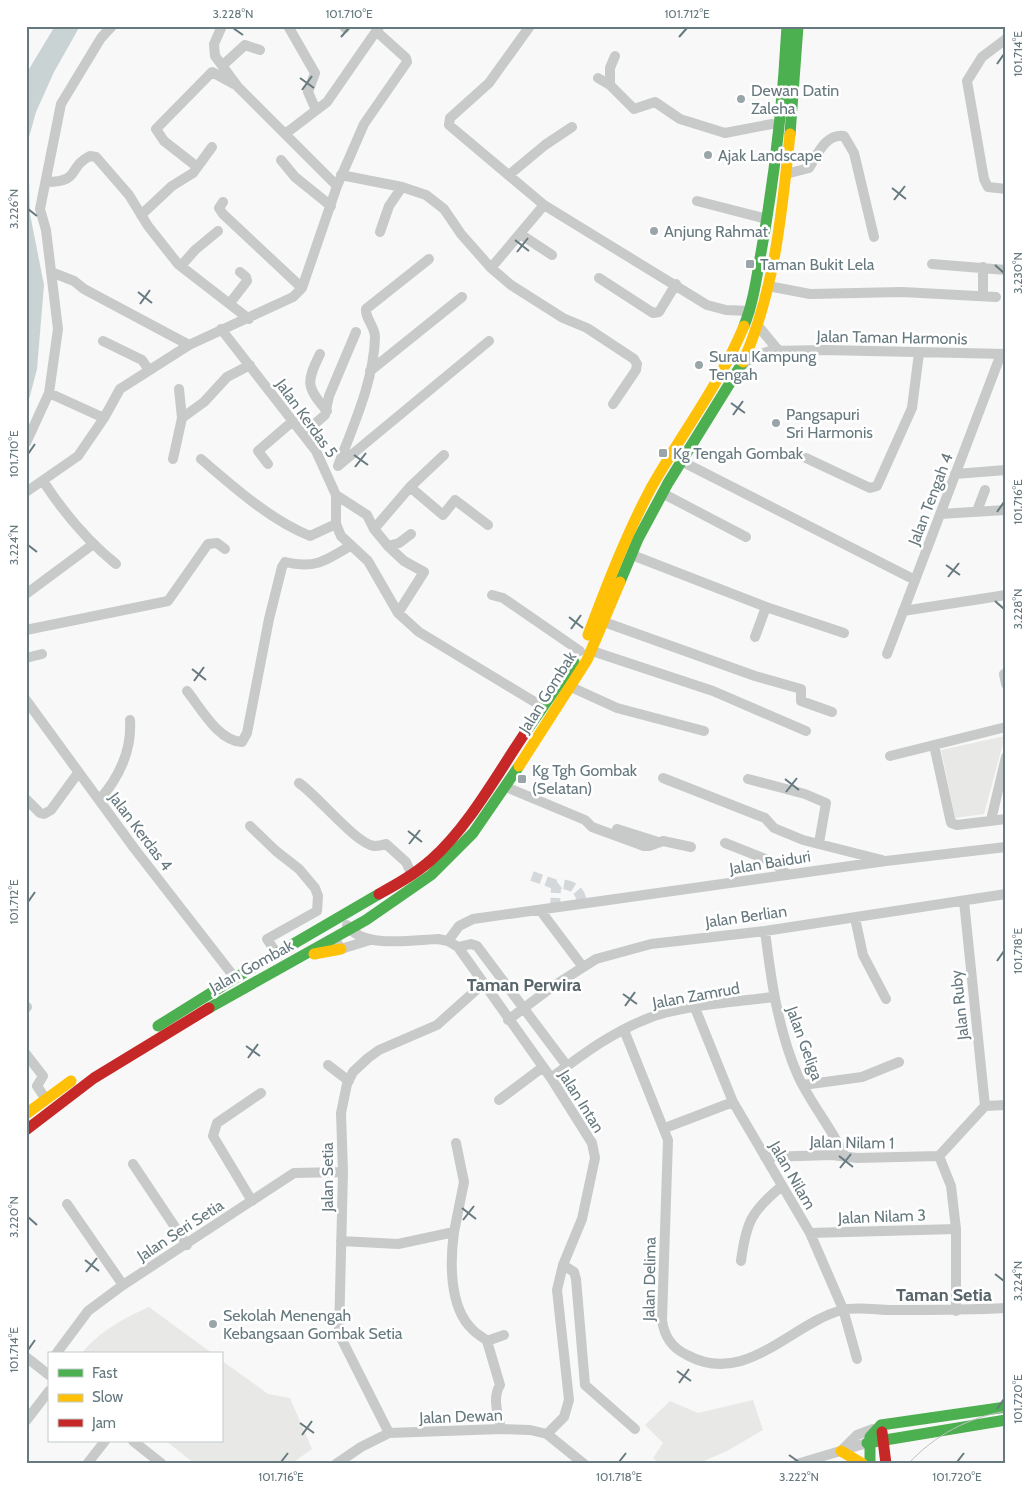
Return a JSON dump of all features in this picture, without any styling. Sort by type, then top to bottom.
[{"type":"main road","points":[[777,26],[772,124],[778,138]]},
{"type":"main road","name":"Jalan Gombak","points":[[26,1114],[45,1098],[235,978],[412,875],[431,860],[458,830],[568,674],[580,652],[622,545],[652,487],[730,359],[750,310],[767,219],[778,138],[787,26]]},
{"type":"main road","name":"Jalan Gombak","points":[[26,1130],[61,1100],[138,1048],[334,938],[419,885],[445,863],[469,838],[506,787],[571,687],[592,650],[632,555],[662,493],[741,367],[759,327],[768,286],[786,174],[798,61],[798,26]]},
{"type":"main road","points":[[302,956],[341,949]]},
{"type":"main road","points":[[870,1464],[867,1443],[877,1427],[1006,1406]]},
{"type":"main road","points":[[867,1443],[1006,1420]]},
{"type":"main road","points":[[877,1427],[883,1440],[887,1464]]},
{"type":"main road","points":[[887,1464],[896,1448],[912,1435]]},
{"type":"main road","points":[[841,1451],[863,1464]]},
{"type":"street","points":[[26,443],[49,393],[58,329],[46,230],[40,209],[61,104],[101,38],[112,26]]},
{"type":"street","points":[[222,26],[214,44],[214,56],[223,65],[238,87],[337,186]]},
{"type":"street","points":[[288,26],[315,73],[308,92],[316,110]]},
{"type":"street","points":[[530,26],[489,83],[448,121],[449,125],[544,204],[708,305],[726,310],[750,310]]},
{"type":"street","points":[[26,492],[78,456],[104,418],[120,389],[189,345],[293,297],[302,288],[337,186],[364,124],[407,62],[406,58],[378,29],[327,102],[285,134]]},
{"type":"street","points":[[1006,39],[982,56],[967,81],[984,179],[988,187],[1006,189]]},
{"type":"street","points":[[223,65],[244,45],[260,50]]},
{"type":"street","points":[[610,85],[610,68],[615,56]]},
{"type":"street","points":[[196,166],[164,141],[156,129],[160,122],[212,72],[238,87]]},
{"type":"street","points":[[598,78],[610,85],[634,109],[655,102],[680,119],[725,133],[772,124]]},
{"type":"street","points":[[509,175],[545,145],[572,127]]},
{"type":"street","points":[[786,174],[809,168],[825,142],[838,135],[844,136],[849,141],[854,152],[874,237]]},
{"type":"street","points":[[141,215],[172,186],[193,173],[196,166],[212,147]]},
{"type":"street","points":[[46,182],[62,182],[68,179],[86,158],[90,156],[96,157],[129,195],[141,215],[181,266],[249,318]]},
{"type":"street","points":[[281,160],[295,176],[331,206]]},
{"type":"street","points":[[342,175],[402,186],[426,195],[444,209],[461,234],[491,268],[511,285],[563,318],[587,328],[634,359],[637,364],[636,370],[612,404]]},
{"type":"street","points":[[380,232],[389,206],[402,186]]},
{"type":"street","points":[[697,201],[767,219]]},
{"type":"street","points":[[223,202],[219,208],[223,214],[302,288]]},
{"type":"street","points":[[491,268],[544,204]]},
{"type":"street","points":[[181,266],[195,250],[218,231]]},
{"type":"street","points":[[520,234],[552,255]]},
{"type":"street","points":[[338,466],[370,371],[374,332],[365,315],[366,309],[429,259]]},
{"type":"street","points":[[932,264],[1006,270]]},
{"type":"street","points":[[983,267],[983,296]]},
{"type":"street","points":[[51,272],[74,281],[84,289],[189,345]]},
{"type":"street","points":[[230,303],[246,281],[246,277],[240,272]]},
{"type":"street","points":[[600,278],[653,313],[659,312],[676,284]]},
{"type":"street","points":[[768,286],[810,294],[902,292],[996,297]]},
{"type":"street","points":[[370,371],[462,296]]},
{"type":"street","points":[[759,327],[778,350]]},
{"type":"street","name":"Jalan Kerdas 5","points":[[221,329],[316,452],[336,495],[336,524]]},
{"type":"street","points":[[303,434],[327,411],[329,396],[356,332]]},
{"type":"street","points":[[102,341],[142,360],[149,370]]},
{"type":"street","points":[[328,475],[489,341]]},
{"type":"street","name":"Jalan Taman Harmonis","points":[[741,367],[754,356],[778,350],[1003,354]]},
{"type":"street","points":[[806,458],[870,488],[877,486],[912,408],[919,353]]},
{"type":"street","points":[[320,354],[312,370],[308,385],[312,394],[327,411]]},
{"type":"street","name":"Jalan Tengah 4","points":[[887,654],[902,611],[1003,354]]},
{"type":"street","points":[[182,418],[204,402],[227,377],[250,366]]},
{"type":"street","points":[[174,459],[182,418],[179,390]]},
{"type":"street","points":[[49,393],[104,418]]},
{"type":"street","points":[[268,464],[258,451],[293,421]]},
{"type":"street","points":[[374,529],[410,487],[444,455]]},
{"type":"street","points":[[201,459],[263,510],[302,533],[310,536],[336,524],[340,536],[368,561],[398,612],[419,632],[543,707]]},
{"type":"street","points":[[682,461],[915,580]]},
{"type":"street","points":[[955,474],[1006,470]]},
{"type":"street","points":[[43,481],[60,506],[92,544],[116,564]]},
{"type":"street","points":[[410,487],[443,515],[455,500],[488,525]]},
{"type":"street","points":[[978,512],[985,490]]},
{"type":"street","points":[[662,493],[746,537]]},
{"type":"street","points":[[336,495],[367,515],[374,529],[388,546],[404,561],[424,572],[398,612]]},
{"type":"street","points":[[940,514],[1006,510]]},
{"type":"street","points":[[388,546],[399,543],[411,534]]},
{"type":"street","points":[[26,630],[168,601],[208,544],[217,543],[225,549]]},
{"type":"street","points":[[26,594],[92,544]]},
{"type":"street","points":[[188,691],[212,724],[233,742],[242,742],[247,733],[269,619],[282,567],[285,562],[307,566],[317,564],[350,546]]},
{"type":"street","points":[[632,555],[766,607],[844,633]]},
{"type":"street","points":[[492,595],[503,598],[580,652]]},
{"type":"street","points":[[902,611],[1006,595]]},
{"type":"street","points":[[755,637],[766,607]]},
{"type":"street","points":[[604,622],[755,676],[801,689],[801,700],[832,712]]},
{"type":"street","points":[[592,650],[712,691],[806,731]]},
{"type":"street","points":[[26,658],[42,654]]},
{"type":"street","points":[[571,687],[617,708],[704,731]]},
{"type":"street","name":"Jalan Kerdas 4","points":[[28,705],[235,978]]},
{"type":"street","points":[[99,800],[113,784],[128,748],[131,736],[130,720]]},
{"type":"street","points":[[890,756],[1006,727]]},
{"type":"street","points":[[934,745],[951,823],[957,825],[1006,818]]},
{"type":"street","points":[[991,820],[1006,757]]},
{"type":"street","points":[[26,799],[40,814],[44,814],[52,810],[78,773]]},
{"type":"street","points":[[663,778],[765,818],[774,828],[804,840],[886,861]]},
{"type":"street","points":[[748,779],[805,794],[826,803],[819,843]]},
{"type":"street","points":[[299,783],[311,792],[348,830],[374,846],[386,844],[406,862],[412,875]]},
{"type":"street","points":[[506,787],[585,820],[592,827],[644,846],[663,841],[691,847]]},
{"type":"street","points":[[250,826],[299,870],[315,888],[318,896],[317,911],[267,939],[277,954]]},
{"type":"street","points":[[724,843],[773,862],[788,875]]},
{"type":"street","name":"Jalan Baiduri","points":[[448,941],[459,926],[473,919],[886,861],[1006,847]]},
{"type":"street","name":"Jalan Berlian","points":[[508,1020],[596,959],[651,944],[765,931],[808,922],[855,918],[1006,894]]},
{"type":"street","name":"Jalan Ruby","points":[[964,901],[984,1106]]},
{"type":"street","points":[[540,910],[583,967]]},
{"type":"street","points":[[342,916],[356,936],[370,940],[448,941]]},
{"type":"street","points":[[855,918],[863,955],[886,999]]},
{"type":"street","points":[[327,925],[341,949],[370,940]]},
{"type":"street","name":"Jalan Geliga","points":[[765,931],[773,997],[798,1075],[836,1138],[844,1155]]},
{"type":"street","name":"Jalan Intan","points":[[448,941],[458,947],[551,1078],[592,1143],[595,1158],[582,1219],[563,1265],[557,1290],[568,1387],[568,1409],[547,1434]]},
{"type":"street","points":[[458,947],[472,944],[477,946],[566,1066]]},
{"type":"street","name":"Jalan Setia","points":[[388,1433],[339,1334],[343,1172],[342,1113],[349,1080],[353,1072],[379,1050],[437,1025],[484,984]]},
{"type":"street","name":"Jalan Zamrud","points":[[551,1078],[596,1044],[650,1017],[695,1008],[773,997]]},
{"type":"street","name":"Jalan Nilam","points":[[695,1008],[733,1102],[810,1233],[843,1309],[857,1359]]},
{"type":"street","name":"Jalan Delima","points":[[624,1030],[665,1128],[668,1140],[662,1320],[666,1338],[683,1353],[698,1362],[716,1365],[753,1358],[763,1354],[794,1333],[843,1309]]},
{"type":"street","points":[[26,1054],[44,1076],[37,1086],[45,1098]]},
{"type":"street","points":[[803,1085],[862,1077],[898,1062]]},
{"type":"street","points":[[328,1065],[349,1080]]},
{"type":"street","points":[[499,1100],[543,1067]]},
{"type":"street","points":[[252,1201],[213,1136],[217,1123],[261,1093]]},
{"type":"street","points":[[665,1128],[733,1102]]},
{"type":"street","points":[[956,1310],[956,1229],[951,1186],[939,1156],[984,1106],[1006,1105]]},
{"type":"street","points":[[456,1143],[464,1182],[450,1260],[453,1286],[463,1319],[472,1330],[487,1341],[499,1378],[500,1385],[496,1391],[496,1405],[501,1429]]},
{"type":"street","name":"Jalan Nilam 1","points":[[765,1158],[844,1155],[857,1158],[939,1156]]},
{"type":"street","points":[[133,1164],[187,1245]]},
{"type":"street","name":"Jalan Seri Setia","points":[[57,1352],[88,1311],[123,1285],[187,1245],[294,1173],[343,1172]]},
{"type":"street","points":[[741,1261],[745,1231],[753,1215],[761,1202],[782,1186]]},
{"type":"street","points":[[67,1204],[123,1285]]},
{"type":"street","name":"Jalan Nilam 3","points":[[810,1233],[956,1229]]},
{"type":"street","points":[[341,1241],[398,1244],[454,1232]]},
{"type":"street","points":[[563,1265],[574,1272],[576,1279],[585,1385],[635,1429]]},
{"type":"street","points":[[843,1309],[956,1310],[1006,1308]]},
{"type":"street","points":[[487,1341],[504,1335]]},
{"type":"street","points":[[26,1357],[47,1370]]},
{"type":"street","points":[[568,1387],[585,1385]]},
{"type":"street","points":[[26,1421],[48,1392]]},
{"type":"street","points":[[841,1451],[857,1435],[877,1427]]},
{"type":"street","name":"Jalan Dewan","points":[[336,1464],[361,1447],[388,1433],[501,1429],[530,1430],[547,1434],[584,1464]]},
{"type":"street","points":[[87,1464],[104,1442]]},
{"type":"street","points":[[134,1442],[162,1464]]},
{"type":"street","points":[[797,1464],[867,1443]]},
{"type":"shaded area","points":[[55,26],[80,26],[54,72],[36,112],[28,141],[30,214],[44,285],[37,369],[26,411],[26,74]]},
{"type":"shaded area","points":[[1005,736],[984,814],[955,818],[941,750]]},
{"type":"shaded area","points":[[149,1307],[210,1352],[83,1352],[112,1326]]},
{"type":"shaded area","points":[[222,1361],[268,1394],[290,1398],[312,1449],[291,1464],[195,1464],[167,1442],[222,1442]]},
{"type":"shaded area","points":[[753,1400],[763,1430],[727,1451],[697,1464],[660,1464],[653,1458],[663,1443],[645,1425],[670,1401],[698,1413]]},
{"type":"tunnel","points":[[532,876],[557,885]]},
{"type":"tunnel","points":[[555,908],[556,887],[560,884],[576,889],[583,904]]},
{"type":"tram line","points":[[908,1464],[929,1444],[953,1429],[978,1418],[1006,1411]]},
{"type":"traffic: fast","points":[[744,326],[755,287],[775,165],[787,26]]},
{"type":"traffic: fast","points":[[790,134],[798,26]]},
{"type":"traffic: fast","points":[[620,582],[638,539],[668,483],[743,362]]},
{"type":"traffic: fast","points":[[527,730],[574,662]]},
{"type":"traffic: fast","points":[[209,1008],[366,920],[431,875],[473,833],[519,766]]},
{"type":"traffic: fast","points":[[158,1026],[235,978],[379,894]]},
{"type":"traffic: fast","points":[[870,1464],[870,1437],[881,1425],[1006,1407]]},
{"type":"traffic: fast","points":[[867,1443],[1006,1420]]},
{"type":"traffic: slow","points":[[743,362],[763,307],[776,250],[790,134]]},
{"type":"traffic: slow","points":[[588,635],[617,560],[651,488],[724,368],[744,326]]},
{"type":"traffic: slow","points":[[519,766],[587,660],[620,582]]},
{"type":"traffic: slow","points":[[314,954],[341,949]]},
{"type":"traffic: slow","points":[[26,1114],[71,1081]]},
{"type":"traffic: slow","points":[[841,1451],[863,1464]]},
{"type":"traffic: jam","points":[[379,894],[419,870],[445,846],[471,815],[527,730]]},
{"type":"traffic: jam","points":[[26,1130],[94,1078],[209,1008]]},
{"type":"traffic: jam","points":[[882,1432],[886,1464]]},
{"type":"place","name":"Dewan Datin Zaleha","points":[[741,99]]},
{"type":"place","name":"Ajak Landscape","points":[[708,155]]},
{"type":"place","name":"Anjung Rahmat","points":[[654,231]]},
{"type":"place","name":"Taman Bukit Lela","points":[[750,264]]},
{"type":"place","name":"Surau Kampung Tengah","points":[[699,365]]},
{"type":"place","name":"Pangsapuri Sri Harmonis","points":[[776,423]]},
{"type":"place","name":"Kg Tengah Gombak","points":[[663,453]]},
{"type":"place","name":"Kg Tgh Gombak (Selatan)","points":[[522,779]]},
{"type":"place","name":"Sekolah Menengah Kebangsaan Gombak Setia","points":[[213,1324]]},
{"type":"district","name":"Taman Perwira","points":[[524,985]]},
{"type":"district","name":"Taman Setia","points":[[944,1295]]}]
